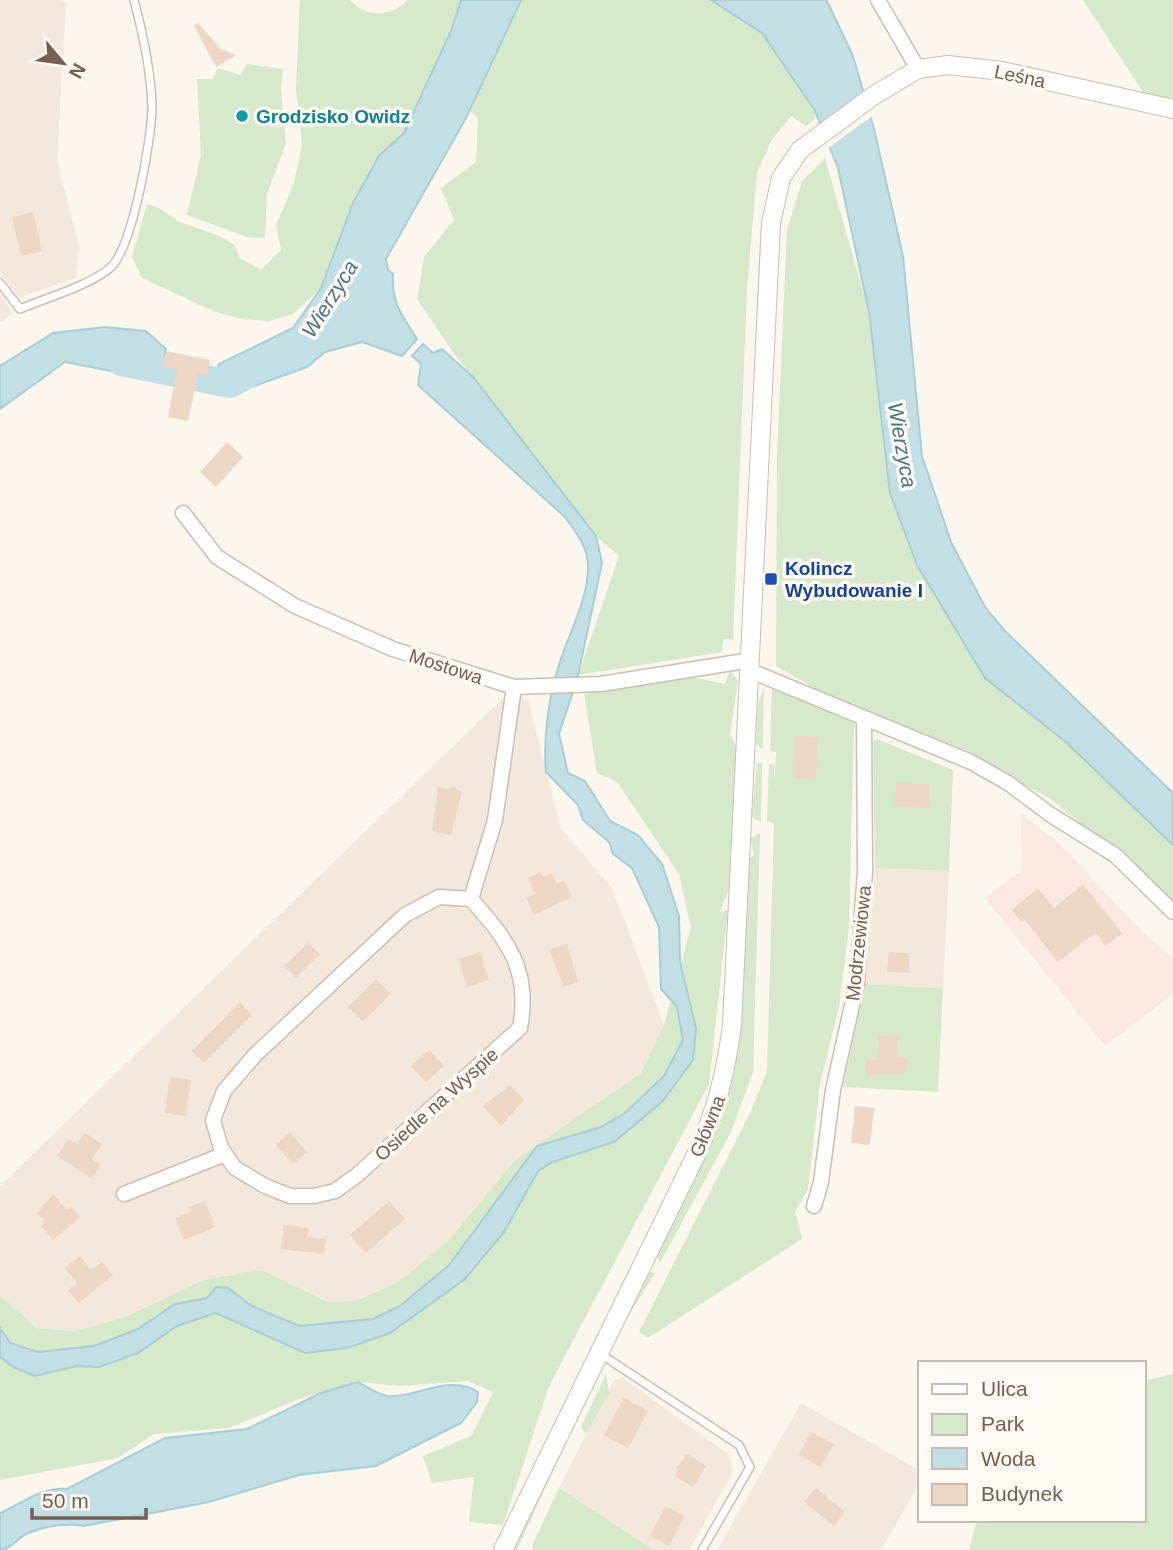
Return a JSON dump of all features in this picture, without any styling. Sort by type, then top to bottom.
[{"type":"street","points":[[878,0],[918,69]]},
{"type":"street","name":"Leśna","points":[[821,136],[873,96],[918,69],[948,65],[1002,71],[1173,109]]},
{"type":"street","name":"Główna","points":[[503,1550],[707,1132],[726,1072],[732,1025],[771,223],[782,178],[800,150],[821,136]]},
{"type":"street","name":"Mostowa","points":[[183,513],[217,557],[295,606],[393,649],[514,687],[601,684],[751,665]]},
{"type":"street","points":[[751,665],[864,719],[971,762],[1008,783],[1115,855],[1173,912]]},
{"type":"street","points":[[471,899],[495,820],[514,687]]},
{"type":"street","name":"Modrzewiowa","points":[[814,1206],[821,1182],[833,1090],[857,983],[865,872],[864,719]]},
{"type":"street","name":"Osiedle na Wyspie","points":[[439,897],[471,899],[505,939],[519,972],[525,1001],[520,1028],[356,1176],[335,1191],[314,1196],[290,1196],[265,1186],[235,1168],[225,1154],[213,1120],[224,1091],[255,1055],[405,915],[439,897]]},
{"type":"street","points":[[124,1194],[225,1154]]},
{"type":"lane","points":[[0,283],[20,309],[101,275],[114,264],[125,242],[138,194],[152,107],[142,31],[134,0]]},
{"type":"lane","points":[[598,1353],[739,1445],[750,1467],[702,1550]]},
{"type":"shaded area","points":[[0,0],[62,0],[66,3],[57,162],[79,246],[76,278],[18,298],[0,272]]},
{"type":"shaded area","points":[[0,294],[13,313],[0,322]]},
{"type":"shaded area","points":[[504,697],[528,700],[561,829],[612,888],[664,1025],[641,1073],[515,1160],[448,1241],[398,1282],[356,1301],[329,1302],[262,1270],[203,1280],[125,1317],[75,1331],[36,1328],[0,1295],[0,1186]]},
{"type":"shaded area","points":[[1021,814],[1060,844],[1140,930],[1173,958],[1173,994],[1105,1046],[985,898],[1022,870]]},
{"type":"shaded area","points":[[875,868],[949,871],[943,988],[865,984]]},
{"type":"shaded area","points":[[622,1377],[729,1455],[733,1472],[689,1550],[654,1550],[559,1488],[614,1380]]},
{"type":"shaded area","points":[[801,1403],[918,1469],[918,1486],[881,1550],[717,1550]]},
{"type":"green space","points":[[300,0],[350,0],[364,10],[379,13],[394,10],[408,0],[461,0],[451,31],[404,133],[379,156],[333,253],[321,288],[293,314],[269,321],[240,319],[213,311],[142,278],[132,257],[147,204],[159,208],[179,222],[217,235],[235,245],[240,258],[261,270],[281,250],[276,225],[294,183],[302,145],[296,90]]},
{"type":"green space","points":[[521,0],[712,0],[762,33],[815,111],[815,119],[806,126],[791,116],[771,141],[757,173],[747,289],[733,640],[723,639],[722,652],[578,675],[619,556],[596,536],[455,355],[417,299],[424,257],[454,220],[441,188],[476,162],[478,118],[470,111]]},
{"type":"green space","points":[[1083,0],[1173,0],[1173,100],[1145,95]]},
{"type":"green space","points":[[246,64],[283,69],[281,90],[286,143],[267,194],[265,238],[247,237],[187,215],[201,155],[197,79],[213,79],[218,68],[241,75]]},
{"type":"green space","points":[[825,158],[869,312],[890,493],[985,678],[1060,737],[1173,844],[1173,901],[1051,799],[999,771],[873,722],[776,666],[777,454],[787,230],[802,181]]},
{"type":"green space","points":[[764,218],[744,613],[760,235]]},
{"type":"green space","points":[[730,670],[738,681],[730,735],[739,750],[734,874],[720,912],[728,910],[709,1084],[549,1386],[503,1525],[469,1522],[474,1477],[432,1483],[423,1456],[471,1436],[493,1392],[468,1381],[399,1386],[357,1382],[299,1399],[229,1428],[154,1434],[118,1458],[0,1480],[0,1295],[36,1328],[75,1331],[125,1317],[203,1280],[262,1270],[328,1302],[356,1301],[398,1282],[448,1241],[515,1160],[641,1073],[664,1025],[691,927],[679,874],[617,782],[597,773],[584,694],[687,676],[725,684]]},
{"type":"green space","points":[[772,686],[854,723],[849,927],[839,1007],[820,1084],[808,1189],[795,1212],[802,1239],[648,1338],[639,1332],[751,1111],[767,1071],[774,824],[767,821],[769,764],[774,764],[774,787],[776,752],[770,751]]},
{"type":"green space","points":[[764,689],[763,750],[756,744],[756,723],[757,709]]},
{"type":"green space","points":[[877,739],[953,770],[949,871],[875,868],[873,741]]},
{"type":"green space","points":[[757,763],[762,763],[761,822],[752,817]]},
{"type":"green space","points":[[760,833],[753,1072],[731,1132],[660,1263],[656,1254],[719,1128],[733,1078],[745,950],[749,859],[754,855],[750,838]]},
{"type":"green space","points":[[865,984],[943,988],[938,1092],[843,1087]]},
{"type":"green space","points":[[649,1272],[655,1273],[620,1329],[643,1278]]},
{"type":"green space","points":[[606,1374],[609,1393],[586,1434],[581,1427]]},
{"type":"green space","points":[[1173,1374],[1173,1550],[969,1550],[976,1522],[1145,1522],[1145,1381]]},
{"type":"green space","points":[[582,1408],[517,1550],[511,1550]]},
{"type":"green space","points":[[559,1488],[654,1550],[533,1550],[532,1546]]},
{"type":"water","points":[[461,0],[521,0],[466,118],[386,259],[388,270],[393,274],[394,293],[399,308],[417,339],[402,356],[362,342],[325,352],[307,367],[230,395],[211,391],[219,364],[293,328],[321,288],[353,203],[379,156],[404,133],[451,31]]},
{"type":"water","points":[[711,0],[826,0],[829,5],[853,56],[874,129],[903,256],[922,456],[951,542],[985,607],[1003,629],[1173,793],[1173,845],[1067,743],[985,678],[917,565],[890,493],[869,312],[838,168],[815,111],[762,33]]},
{"type":"water","points":[[105,327],[146,331],[166,349],[162,366],[152,379],[65,362],[0,409],[0,366],[53,333]]},
{"type":"water","points":[[423,344],[433,353],[442,349],[474,378],[596,536],[602,563],[577,680],[559,734],[568,773],[585,781],[610,821],[638,835],[662,864],[679,916],[680,962],[696,1028],[693,1060],[662,1102],[614,1142],[552,1162],[538,1171],[504,1232],[465,1279],[390,1333],[347,1348],[305,1353],[216,1313],[177,1326],[138,1353],[99,1367],[77,1366],[35,1376],[15,1368],[0,1357],[0,1328],[10,1343],[38,1352],[94,1346],[138,1329],[175,1304],[207,1298],[216,1287],[228,1288],[250,1305],[299,1326],[373,1319],[400,1306],[449,1265],[537,1146],[601,1127],[625,1113],[664,1076],[683,1040],[677,1007],[661,989],[659,927],[632,868],[613,854],[609,842],[583,820],[578,805],[546,772],[546,729],[553,686],[585,589],[587,559],[584,546],[565,517],[418,385],[421,364],[412,356]]},
{"type":"water","points":[[357,1382],[387,1396],[444,1386],[467,1387],[478,1392],[477,1402],[461,1423],[376,1466],[299,1475],[209,1502],[84,1526],[49,1527],[28,1533],[8,1548],[0,1550],[0,1513],[32,1496],[49,1490],[67,1489],[165,1438],[247,1429],[321,1393]]},
{"type":"pier","points":[[866,90],[874,115],[828,148],[817,126]]},
{"type":"building","points":[[198,23],[221,49],[236,55],[216,67],[194,26]]},
{"type":"building","points":[[33,212],[42,251],[21,256],[12,217]]},
{"type":"building","points":[[166,351],[210,360],[207,376],[198,374],[188,421],[168,417],[177,369],[163,367]]},
{"type":"building","points":[[227,442],[243,457],[216,487],[200,472]]},
{"type":"building","points":[[795,736],[818,737],[816,779],[794,778]]},
{"type":"building","points":[[896,783],[930,784],[930,808],[895,807]]},
{"type":"building","points":[[452,786],[462,792],[451,835],[432,831],[438,787],[448,789]]},
{"type":"building","points":[[540,872],[543,877],[552,873],[557,884],[564,880],[572,897],[534,915],[526,898],[535,894],[528,878]]},
{"type":"building","points":[[1083,884],[1122,933],[1106,946],[1095,933],[1058,962],[1024,919],[1021,922],[1012,910],[1038,888],[1054,908]]},
{"type":"building","points":[[308,943],[320,954],[296,978],[284,966]]},
{"type":"building","points":[[567,944],[578,982],[564,987],[549,950]]},
{"type":"building","points":[[480,952],[489,980],[467,987],[459,959]]},
{"type":"building","points":[[889,952],[910,953],[909,973],[887,972]]},
{"type":"building","points":[[376,979],[391,994],[363,1022],[348,1007]]},
{"type":"building","points":[[240,1002],[252,1015],[204,1063],[192,1051]]},
{"type":"building","points":[[879,1036],[898,1037],[897,1057],[907,1058],[906,1073],[866,1074],[866,1059],[877,1060]]},
{"type":"building","points":[[429,1050],[444,1066],[426,1082],[411,1066]]},
{"type":"building","points":[[170,1077],[191,1080],[186,1116],[165,1113]]},
{"type":"building","points":[[510,1085],[524,1100],[501,1126],[483,1106]]},
{"type":"building","points":[[855,1106],[874,1108],[870,1145],[851,1143]]},
{"type":"building","points":[[290,1132],[307,1152],[293,1164],[276,1145]]},
{"type":"building","points":[[85,1133],[102,1144],[92,1159],[101,1165],[92,1179],[57,1156],[68,1139],[77,1144]]},
{"type":"building","points":[[53,1194],[67,1210],[72,1207],[80,1217],[53,1240],[42,1227],[43,1219],[37,1213]]},
{"type":"building","points":[[205,1201],[215,1227],[184,1240],[175,1218],[191,1212],[189,1207]]},
{"type":"building","points":[[389,1201],[405,1219],[366,1253],[350,1235]]},
{"type":"building","points":[[284,1225],[309,1228],[307,1237],[326,1239],[324,1254],[281,1249]]},
{"type":"building","points":[[80,1256],[91,1270],[102,1262],[113,1275],[79,1303],[68,1290],[77,1283],[65,1268]]},
{"type":"building","points":[[624,1398],[648,1411],[628,1448],[604,1435]]},
{"type":"building","points":[[811,1432],[834,1444],[821,1467],[799,1455]]},
{"type":"building","points":[[687,1454],[706,1466],[693,1487],[675,1476],[678,1470],[676,1468]]},
{"type":"building","points":[[816,1488],[845,1512],[834,1526],[804,1502]]},
{"type":"building","points":[[666,1506],[685,1516],[669,1546],[650,1536]]},
{"type":"waterway","name":"Wierzyca","points":[[121,362],[230,384],[247,375]]},
{"type":"place","name":"Grodzisko Owidz","points":[[242,116]]},
{"type":"place","name":"Kolincz Wybudowanie I","points":[[771,579]]}]
